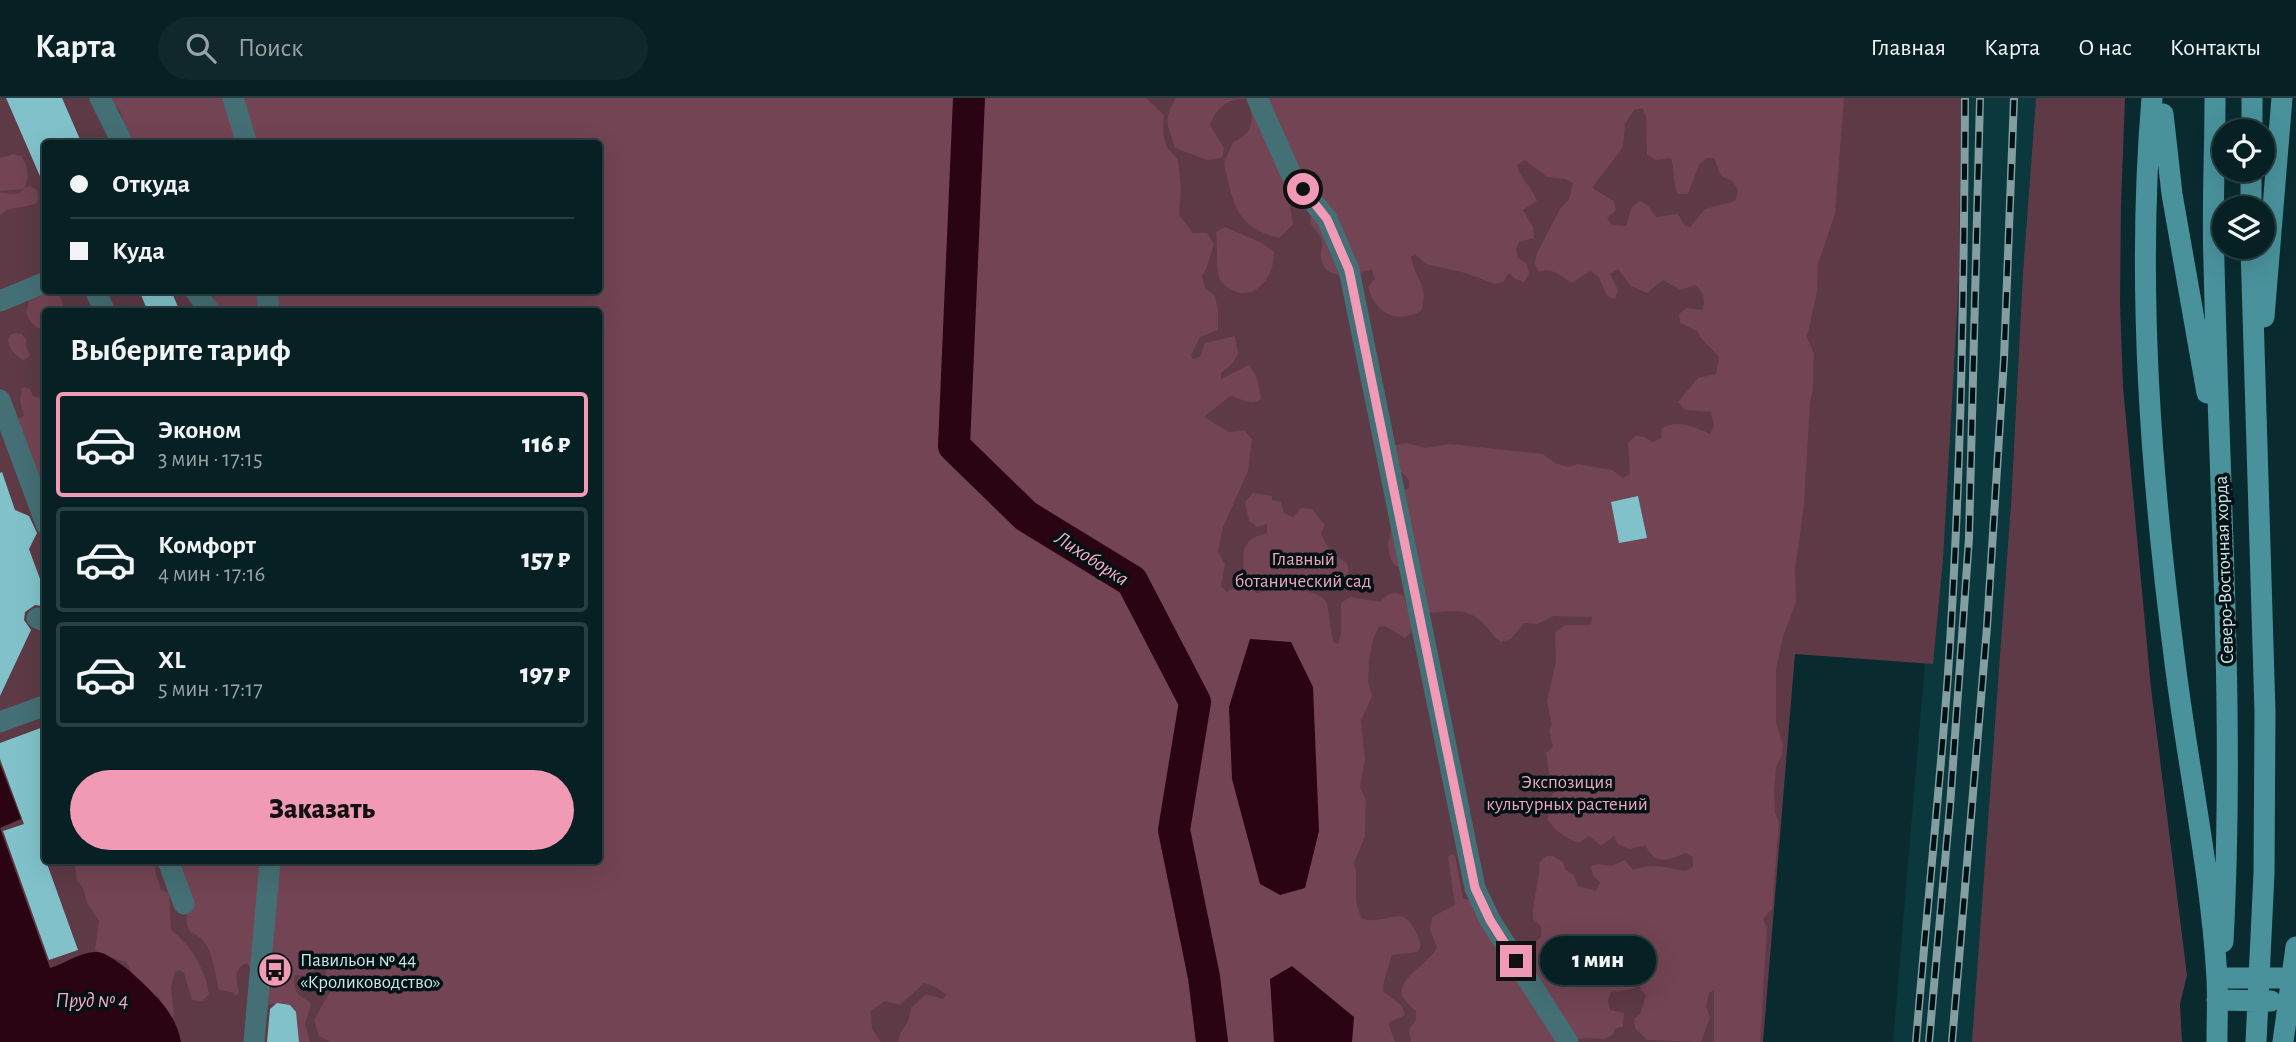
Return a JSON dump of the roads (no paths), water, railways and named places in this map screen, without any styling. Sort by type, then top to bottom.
[{"type":"main road","points":[[2152,98],[2145,309],[2150,421],[2174,659],[2186,754],[2202,840],[2217,978],[2218,1042]]},
{"type":"main road","points":[[2162,98],[2172,194],[2220,459]]},
{"type":"main road","name":"Северо-Восточная хорда","points":[[2215,98],[2214,260],[2228,705],[2228,833],[2218,1042]]},
{"type":"main road","points":[[2252,98],[2252,119]]},
{"type":"main road","points":[[2255,413],[2282,98]]},
{"type":"main road","name":"Северо-Восточная хорда","points":[[2251,259],[2265,712],[2264,873],[2256,1042]]},
{"type":"main road","points":[[2283,1042],[2292,1001],[2296,947]]},
{"type":"main road","points":[[2217,978],[2294,978]]},
{"type":"main road","points":[[2217,1000],[2292,1001]]},
{"type":"street","points":[[100,98],[120,140]]},
{"type":"street","points":[[233,98],[246,140]]},
{"type":"street","points":[[1257,98],[1291,174],[1327,219],[1349,270],[1475,888],[1490,920],[1568,1042]]},
{"type":"street","points":[[0,301],[42,284]]},
{"type":"street","points":[[0,400],[42,513]]},
{"type":"street","points":[[0,722],[42,706]]},
{"type":"street","points":[[169,864],[184,904]]},
{"type":"street","points":[[254,1042],[270,864]]},
{"type":"water","points":[[1250,639],[1291,642],[1313,687],[1319,831],[1305,888],[1280,895],[1260,884],[1232,779],[1229,707]]},
{"type":"water","points":[[0,764],[21,819],[0,828]]},
{"type":"water","name":"Пруд № 4","points":[[0,828],[50,968],[91,952],[113,959],[133,974],[160,1001],[173,1019],[181,1042],[0,1042]]},
{"type":"water","points":[[1292,966],[1354,1017],[1352,1042],[1274,1042],[1270,979]]},
{"type":"waterway","name":"Лихоборка","points":[[969,98],[954,446],[1026,516],[1132,581],[1195,702],[1174,830],[1204,977],[1212,1042]]},
{"type":"railway","points":[[1916,1042],[1944,720],[1956,530],[1965,98]]},
{"type":"railway","points":[[1929,1042],[1950,806],[1969,538],[1980,98]]},
{"type":"railway","points":[[1952,1042],[1987,627],[2004,359],[2014,98]]},
{"type":"place","name":"Павильон № 44 «Кролиководство»","points":[[275,970]]},
{"type":"park label","name":"Главный ботанический сад","points":[[1303,569]]},
{"type":"park label","name":"Экспозиция культурных растений","points":[[1567,792]]}]
